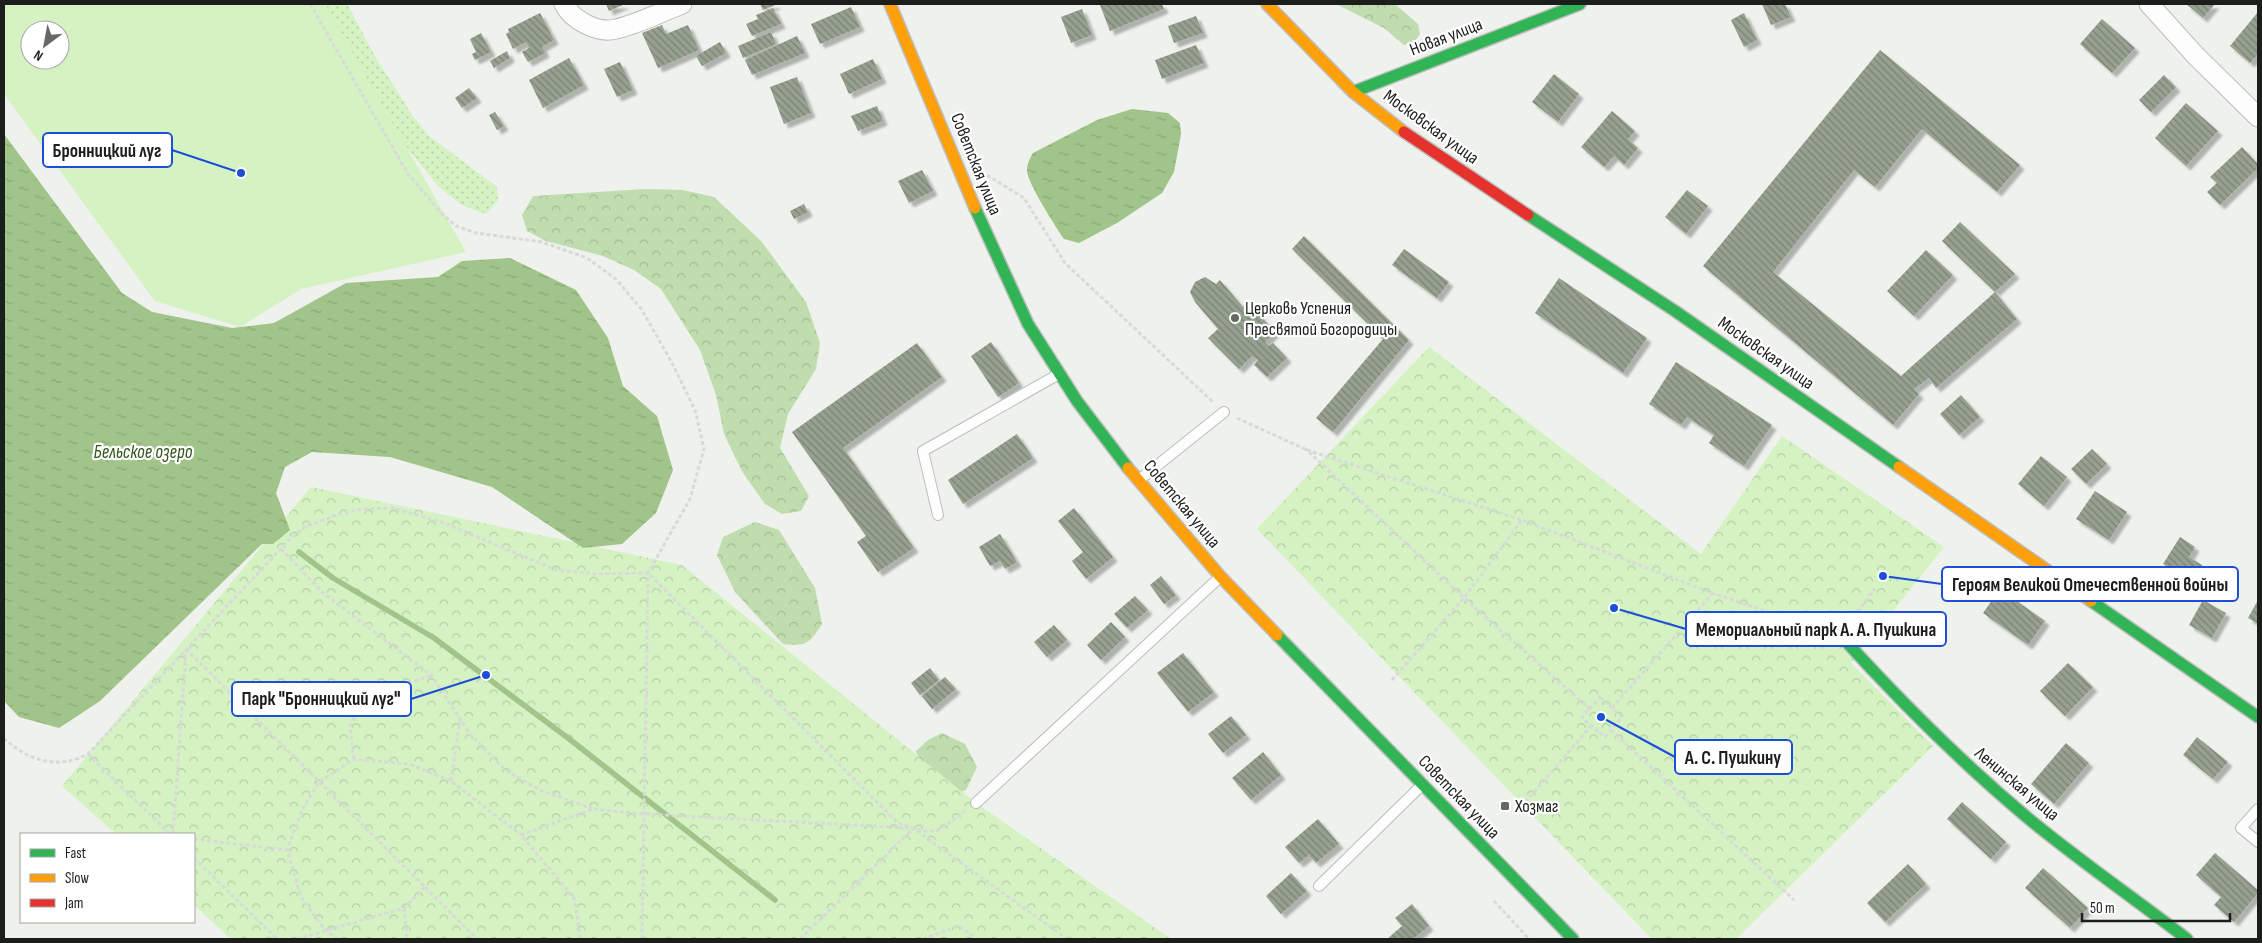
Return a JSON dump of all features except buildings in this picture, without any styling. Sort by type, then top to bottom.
[{"type":"street","points":[[564,4],[568,12],[591,27],[615,30],[682,4]]},
{"type":"street","name":"Советская улица","points":[[890,4],[988,239],[1028,324],[1077,401],[1138,481],[1220,576],[1572,939]]},
{"type":"street","name":"Московская улица","points":[[1267,4],[1353,92],[1419,144],[1675,311],[2258,717]]},
{"type":"street","name":"Новая улица","points":[[1353,92],[1580,4]]},
{"type":"street","points":[[2149,4],[2196,56],[2258,117]]},
{"type":"street","name":"Ленинская улица","points":[[1841,636],[1886,686],[1955,754],[2059,843],[2187,939]]},
{"type":"lane","points":[[938,515],[923,451],[1060,374]]},
{"type":"lane","points":[[1138,481],[1224,412]]},
{"type":"lane","points":[[976,803],[1220,576]]},
{"type":"lane","points":[[1319,886],[1422,785]]},
{"type":"lane","points":[[2258,809],[2241,828],[2258,842]]},
{"type":"path","points":[[310,4],[408,174],[442,214],[456,226],[476,233],[542,242],[587,258],[616,279],[642,310],[671,361],[695,410],[704,449],[690,500],[648,573],[642,939]]},
{"type":"path","points":[[984,173],[1024,198],[1065,263],[1224,412],[1307,450],[1522,520],[1712,593],[1841,636],[1875,588]]},
{"type":"path","points":[[1307,450],[1464,598],[1590,709]]},
{"type":"path","points":[[4,738],[14,748],[40,760],[53,762],[74,761],[88,754],[281,549],[305,527],[342,513],[363,509],[393,508],[444,523],[556,570],[599,574],[648,573],[898,823],[926,833],[939,831],[976,803]]},
{"type":"path","points":[[1392,680],[1464,598],[1522,520]]},
{"type":"path","points":[[281,549],[322,592],[432,676],[470,734],[505,770],[542,791],[593,809],[644,814],[914,828],[1067,939]]},
{"type":"path","points":[[1612,708],[1712,593]]},
{"type":"path","points":[[186,649],[478,939]]},
{"type":"path","points":[[172,833],[186,649]]},
{"type":"path","points":[[354,759],[350,727],[361,702],[388,689],[432,676]]},
{"type":"path","points":[[1600,697],[1622,717],[1605,737],[1582,718],[1590,709],[1600,697]]},
{"type":"path","points":[[451,781],[460,719]]},
{"type":"path","points":[[1517,812],[1591,726]]},
{"type":"path","points":[[1611,730],[1794,900]]},
{"type":"path","points":[[88,754],[171,833]]},
{"type":"path","points":[[338,939],[325,930],[302,898],[287,850],[303,808],[319,782],[354,759],[409,764],[451,781],[520,835],[574,898],[581,939]]},
{"type":"path","points":[[520,835],[593,809]]},
{"type":"path","points":[[800,939],[914,828]]},
{"type":"path","points":[[195,840],[287,850]]},
{"type":"path","points":[[195,859],[277,939]]},
{"type":"path","points":[[297,939],[404,908],[425,887]]},
{"type":"path","points":[[1494,901],[1529,939]]},
{"type":"path","points":[[404,908],[407,939]]},
{"type":"path","points":[[923,939],[960,926],[977,939]]},
{"type":"green space","points":[[4,4],[325,4],[466,252],[301,289],[240,327],[155,301],[4,94]]},
{"type":"green space","points":[[322,4],[347,4],[376,58],[412,115],[428,135],[497,187],[498,200],[486,214],[462,205],[439,187],[379,113]]},
{"type":"green space","points":[[1336,4],[1395,4],[1418,24],[1420,34],[1413,43],[1404,45],[1384,28]]},
{"type":"green space","points":[[645,189],[683,190],[714,197],[761,241],[806,302],[820,343],[816,369],[788,414],[780,448],[809,496],[801,511],[782,514],[765,504],[743,473],[724,434],[716,395],[700,350],[661,289],[634,270],[603,256],[546,241],[527,231],[522,215],[533,196]]},
{"type":"green space","points":[[1429,347],[1701,554],[1782,436],[1944,547],[1851,663],[1933,746],[1736,939],[1652,939],[1257,529]]},
{"type":"green space","points":[[311,487],[682,565],[976,803],[1171,939],[231,939],[195,906],[195,833],[115,833],[62,786]]},
{"type":"green space","points":[[755,522],[779,530],[815,588],[822,624],[814,636],[807,642],[797,645],[783,644],[735,592],[717,555],[723,537]]},
{"type":"green space","points":[[942,733],[965,744],[977,767],[966,790],[951,796],[924,774],[916,751],[928,740]]},
{"type":"water","points":[[1132,109],[1168,113],[1180,123],[1181,134],[1174,172],[1162,193],[1117,223],[1079,243],[1064,239],[1043,205],[1029,177],[1027,168],[1033,153],[1097,120]]},
{"type":"water","name":"Бельское озеро","points":[[4,134],[122,293],[152,312],[232,328],[274,323],[346,283],[438,277],[462,261],[510,258],[576,290],[608,338],[623,386],[657,416],[673,470],[656,513],[622,544],[583,548],[492,487],[390,457],[312,452],[285,467],[276,493],[290,530],[273,544],[262,544],[100,701],[59,728],[19,717],[4,701]]},
{"type":"waterway","points":[[299,552],[333,578],[434,638],[568,738],[775,900]]},
{"type":"traffic: fast","points":[[1353,92],[1580,4]]},
{"type":"traffic: fast","points":[[975,208],[1028,324],[1077,401],[1128,468]]},
{"type":"traffic: fast","points":[[1528,215],[1675,311],[1899,467]]},
{"type":"traffic: fast","points":[[2091,601],[2258,717]]},
{"type":"traffic: fast","points":[[1277,635],[1573,939]]},
{"type":"traffic: fast","points":[[1841,636],[1932,731],[2004,798],[2068,850],[2187,939]]},
{"type":"traffic: slow","points":[[890,4],[975,208]]},
{"type":"traffic: slow","points":[[1267,4],[1353,92],[1404,132]]},
{"type":"traffic: slow","points":[[1899,467],[2091,601]]},
{"type":"traffic: slow","points":[[1128,468],[1220,576],[1277,635]]},
{"type":"traffic: jam","points":[[1404,132],[1528,215]]},
{"type":"place","name":"Бронницкий луг","points":[[241,173]]},
{"type":"place","name":"Церковь Успения Пресвятой Богородицы","points":[[1235,318]]},
{"type":"place","name":"Героям Великой Отечественной войны","points":[[1883,576]]},
{"type":"place","name":"Мемориальный парк А. А. Пушкина","points":[[1614,608]]},
{"type":"place","name":"Парк \"Бронницкий луг\"","points":[[486,675]]},
{"type":"place","name":"А. С. Пушкину","points":[[1601,717]]},
{"type":"place","name":"Хозмаг","points":[[1505,806]]}]
